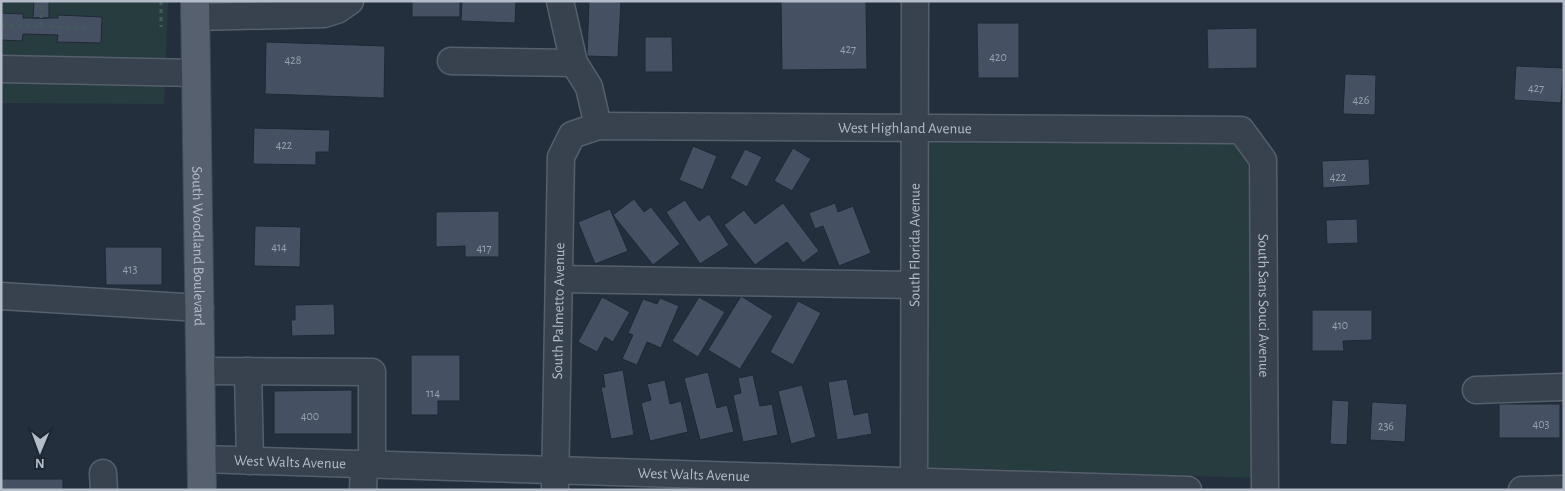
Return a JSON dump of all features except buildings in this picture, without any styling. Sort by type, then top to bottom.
[{"type":"main road","name":"South Woodland Boulevard","points":[[195,9],[202,490]]},
{"type":"street","points":[[195,9],[324,14],[337,10],[350,1]]},
{"type":"street","points":[[560,1],[574,63],[589,87],[598,126]]},
{"type":"street","name":"South Florida Avenue","points":[[914,486],[915,1]]},
{"type":"street","points":[[451,61],[574,63]]},
{"type":"street","points":[[1,70],[196,73]]},
{"type":"street","name":"West Highland Avenue","points":[[572,135],[598,126],[1241,130]]},
{"type":"street","name":"South Sans Souci Avenue","points":[[1241,130],[1263,160],[1265,490]]},
{"type":"street","name":"South Palmetto Avenue","points":[[555,480],[561,157],[572,135]]},
{"type":"street","points":[[559,279],[914,284]]},
{"type":"street","points":[[1,296],[200,308]]},
{"type":"street","points":[[200,371],[372,372],[368,464],[363,490]]},
{"type":"street","points":[[248,372],[250,461]]},
{"type":"street","points":[[1476,390],[1564,387]]},
{"type":"street","name":"West Walts Avenue","points":[[202,459],[368,464],[470,479],[1188,490]]},
{"type":"street","points":[[1522,490],[1564,489]]},
{"type":"path","points":[[41,26],[42,1]]},
{"type":"path","points":[[161,1],[161,27]]},
{"type":"path","points":[[1,26],[86,28]]},
{"type":"green space","points":[[1,1],[168,1],[164,104],[1,103]]},
{"type":"green space","points":[[927,143],[1235,144],[1248,161],[1253,478],[926,467]]}]
